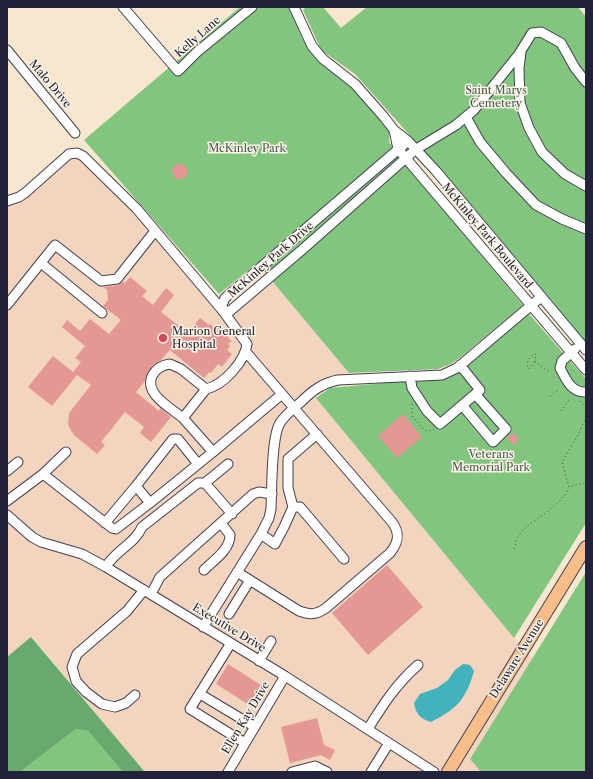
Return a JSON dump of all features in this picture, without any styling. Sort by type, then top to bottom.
[{"type":"main road","name":"Delaware Avenue","points":[[448,772],[586,547]]},
{"type":"street","name":"Kelly Lane","points":[[123,7],[178,71],[197,52],[252,7]]},
{"type":"street","name":"McKinley Park Boulevard","points":[[296,7],[312,46],[322,59],[355,84],[394,130],[408,141],[436,171],[583,347],[571,353]]},
{"type":"street","name":"McKinley Park Drive","points":[[408,141],[225,298],[222,305],[223,311],[230,311],[236,306],[415,150],[456,125],[474,110],[522,49],[532,33],[541,32],[561,43],[575,68],[586,82]]},
{"type":"street","points":[[522,49],[519,68],[520,103],[529,128],[542,152],[565,174],[586,186]]},
{"type":"street","name":"Malo Drive","points":[[7,50],[75,133]]},
{"type":"street","points":[[466,117],[480,142],[536,205],[562,219],[586,229]]},
{"type":"street","name":"McKinley Park Boulevard","points":[[394,130],[398,149],[586,370]]},
{"type":"street","points":[[7,201],[19,197],[25,193],[69,154],[77,153],[83,156],[137,209],[223,311],[247,344],[246,352],[240,362],[221,383],[206,389],[183,418]]},
{"type":"street","points":[[7,305],[55,245],[101,281],[117,279],[155,231]]},
{"type":"street","points":[[41,262],[102,313]]},
{"type":"street","points":[[203,627],[269,518],[271,509],[276,432],[279,424],[294,408],[315,388],[330,381],[442,375],[460,365],[541,297]]},
{"type":"street","points":[[237,572],[299,611],[307,614],[319,613],[395,547],[398,534],[396,527],[392,522],[246,352]]},
{"type":"street","points":[[571,353],[562,361],[560,368],[568,385],[582,392],[586,392]]},
{"type":"street","points":[[206,389],[176,366],[164,365],[154,372],[151,383],[154,394],[183,418],[213,452]]},
{"type":"street","points":[[410,376],[412,388],[427,411],[440,424],[480,390],[460,365]]},
{"type":"street","points":[[43,474],[116,529],[213,452],[282,394]]},
{"type":"street","points":[[462,405],[492,442],[506,429],[475,394]]},
{"type":"street","points":[[260,534],[275,544],[293,507],[288,488],[288,459],[316,434]]},
{"type":"street","points":[[106,522],[173,440],[178,439],[198,464]]},
{"type":"street","points":[[7,501],[43,474],[66,452]]},
{"type":"street","points":[[7,471],[18,462]]},
{"type":"street","points":[[106,567],[112,556],[138,535],[142,527],[198,483],[206,483],[228,464]]},
{"type":"street","points":[[206,483],[232,514]]},
{"type":"street","points":[[136,486],[150,503]]},
{"type":"street","points":[[136,695],[115,707],[102,704],[86,692],[76,681],[72,668],[77,654],[127,611],[160,577],[253,494],[259,492],[272,494]]},
{"type":"street","points":[[293,507],[300,507],[344,559]]},
{"type":"street","name":"Executive Drive","points":[[7,515],[32,537],[41,542],[82,554],[106,567],[285,676],[434,772]]},
{"type":"street","points":[[204,570],[226,549],[229,544],[230,535],[221,523]]},
{"type":"street","points":[[229,614],[250,580]]},
{"type":"street","points":[[259,661],[271,641]]},
{"type":"street","points":[[231,643],[190,709],[245,743]]},
{"type":"street","points":[[368,729],[387,698],[410,671],[418,665]]},
{"type":"street","name":"Ellen Kay Drive","points":[[228,772],[285,676]]},
{"type":"street","points":[[200,694],[255,727]]},
{"type":"street","points":[[371,772],[389,743]]},
{"type":"street","points":[[292,772],[315,766],[327,772]]},
{"type":"path","points":[[536,354],[535,362],[529,369],[527,365],[528,359],[531,355],[536,354]]},
{"type":"path","points":[[535,362],[550,372]]},
{"type":"path","points":[[550,396],[558,390]]},
{"type":"path","points":[[416,394],[411,407],[412,416],[424,430],[432,431],[440,424]]},
{"type":"path","points":[[561,410],[569,400]]},
{"type":"path","points":[[580,401],[586,408]]},
{"type":"path","points":[[514,549],[516,546],[516,541],[522,531],[549,510],[566,493],[569,487],[562,462],[578,435],[586,417]]},
{"type":"path","points":[[569,487],[586,482]]},
{"type":"shaded area","points":[[74,157],[79,158],[136,216],[226,319],[272,281],[349,373],[316,398],[533,659],[470,759],[481,772],[145,772],[32,637],[7,657],[7,207],[23,202]]},
{"type":"green space","name":"McKinley Park","points":[[240,7],[295,7],[293,15],[302,38],[321,64],[353,88],[377,115],[389,130],[389,142],[410,170],[523,305],[451,364],[438,369],[349,373],[257,263],[219,294],[84,140]]},
{"type":"green space","name":"Saint Marys Cemetery","points":[[306,7],[323,7],[341,28],[367,7],[578,7],[586,17],[586,343],[439,168],[355,74],[321,50],[303,10]]},
{"type":"green space","name":"Veterans Memorial Park","points":[[529,314],[586,379],[586,523],[514,638],[316,398],[330,388],[450,377],[466,366]]},
{"type":"green space","points":[[586,572],[586,772],[481,772],[470,759]]},
{"type":"green space","points":[[31,637],[145,772],[123,772],[88,731],[76,729],[20,772],[7,772],[7,657]]},
{"type":"green space","points":[[76,729],[88,731],[123,772],[20,772]]},
{"type":"water","points":[[463,664],[470,665],[474,671],[464,696],[454,708],[431,722],[421,718],[417,713],[414,703],[420,694],[437,688],[448,680],[455,670]]},
{"type":"building","points":[[176,164],[185,165],[188,172],[184,179],[175,179],[171,170]]},
{"type":"building","points":[[130,277],[147,291],[142,296],[153,305],[166,288],[174,295],[161,312],[188,333],[200,318],[209,325],[210,324],[214,327],[215,325],[229,336],[228,338],[232,341],[228,344],[230,346],[227,350],[232,354],[222,367],[218,364],[211,373],[209,372],[204,378],[170,350],[161,360],[151,367],[147,373],[145,381],[136,392],[159,411],[160,408],[171,417],[151,442],[140,433],[144,427],[125,412],[101,442],[105,445],[97,454],[74,435],[68,424],[69,413],[91,385],[77,375],[52,406],[28,387],[53,356],[73,372],[81,362],[75,358],[85,346],[62,327],[67,320],[80,331],[90,319],[109,334],[121,320],[103,306],[108,300],[107,290],[103,287],[118,285],[123,282],[125,283]]},
{"type":"building","points":[[403,414],[422,437],[397,458],[378,436]]},
{"type":"building","points":[[513,433],[519,439],[514,445],[507,438]]},
{"type":"building","points":[[387,565],[423,607],[368,655],[332,613]]},
{"type":"building","points":[[228,664],[261,685],[249,705],[216,684]]},
{"type":"building","points":[[317,718],[324,745],[335,750],[330,760],[321,755],[290,763],[281,727]]},
{"type":"place","name":"Marion General Hospital","points":[[163,338]]}]
